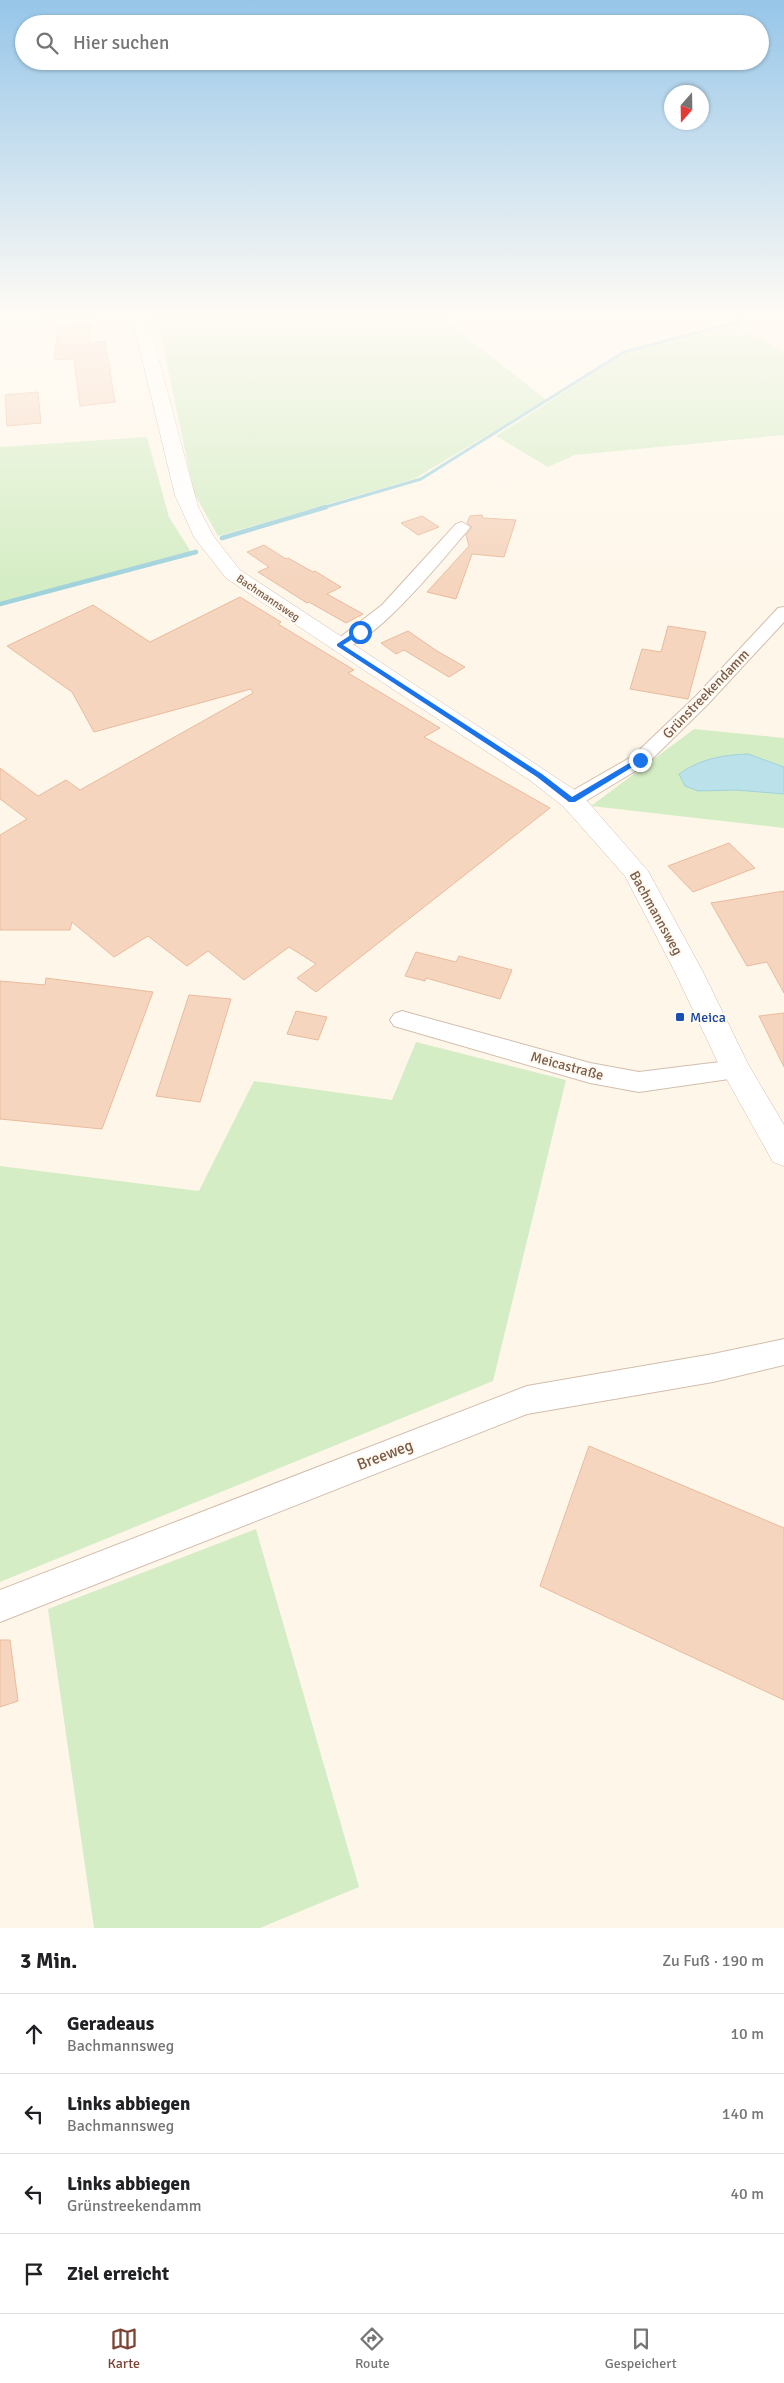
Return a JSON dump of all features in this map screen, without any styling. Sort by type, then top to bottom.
[{"type":"street","name":"Bachmannsweg","points":[[161,402],[184,495],[194,522],[206,544],[233,574],[539,776],[572,800],[635,871],[689,972],[736,1069],[784,1154]]},
{"type":"street","points":[[339,645],[360,632],[393,602],[462,527]]},
{"type":"street","name":"Grünstreekendamm","points":[[572,800],[640,760],[702,700],[784,612]]},
{"type":"street","name":"Meicastraße","points":[[402,1020],[590,1073],[639,1082],[736,1069]]},
{"type":"street","name":"Breeweg","points":[[0,1606],[527,1400],[713,1368],[784,1352]]},
{"type":"green space","points":[[175,402],[543,402],[414,479],[218,536],[194,493]]},
{"type":"green space","points":[[549,402],[784,402],[784,435],[575,455],[548,467],[496,436]]},
{"type":"green space","points":[[147,437],[169,517],[191,552],[0,602],[0,447]]},
{"type":"green space","points":[[694,729],[784,738],[784,828],[591,806]]},
{"type":"green space","points":[[416,1042],[566,1080],[493,1381],[0,1582],[0,1166],[199,1191],[254,1081],[392,1100]]},
{"type":"green space","points":[[256,1529],[359,1887],[260,1928],[94,1928],[48,1609]]},
{"type":"water","points":[[748,754],[784,767],[784,794],[736,790],[698,791],[685,786],[679,774],[703,761],[729,755]]},
{"type":"building","points":[[5,402],[39,402],[41,423],[7,426]]},
{"type":"building","points":[[79,402],[115,402],[80,406]]},
{"type":"building","points":[[482,515],[483,518],[516,520],[504,557],[472,554],[456,599],[427,592],[469,546],[466,535],[472,527],[467,523],[470,516]]},
{"type":"building","points":[[422,516],[439,527],[418,535],[401,523]]},
{"type":"building","points":[[264,545],[286,559],[288,558],[313,572],[315,571],[341,587],[327,594],[363,614],[346,623],[309,602],[307,603],[258,572],[269,567],[247,552]]},
{"type":"building","points":[[240,597],[281,622],[278,624],[354,670],[348,673],[440,728],[424,737],[550,808],[316,992],[297,978],[316,964],[289,947],[244,980],[208,951],[187,966],[148,936],[114,957],[72,922],[70,930],[0,930],[0,835],[27,819],[0,799],[0,768],[38,796],[66,780],[80,790],[253,693],[251,689],[94,732],[72,692],[7,646],[93,605],[150,642]]},
{"type":"building","points":[[668,626],[706,632],[688,699],[630,689],[642,649],[661,652]]},
{"type":"building","points":[[408,631],[465,667],[449,677],[404,650],[396,654],[381,643]]},
{"type":"building","points":[[729,843],[755,868],[693,892],[668,866]]},
{"type":"building","points":[[784,891],[784,993],[767,962],[747,966],[711,903]]},
{"type":"building","points":[[416,952],[456,962],[459,956],[512,970],[500,999],[426,978],[425,981],[405,976]]},
{"type":"building","points":[[46,978],[153,992],[102,1129],[0,1119],[0,981],[45,985]]},
{"type":"building","points":[[189,995],[231,999],[200,1102],[156,1096]]},
{"type":"building","points":[[296,1011],[327,1017],[318,1040],[287,1034]]},
{"type":"building","points":[[784,1013],[784,1067],[759,1016]]},
{"type":"building","points":[[589,1446],[784,1528],[784,1700],[540,1586]]},
{"type":"building","points":[[0,1640],[10,1640],[18,1701],[0,1707]]},
{"type":"waterway","points":[[322,508],[421,479],[544,402]]},
{"type":"waterway","points":[[222,538],[326,507]]},
{"type":"waterway","points":[[0,604],[196,552]]},
{"type":"place","name":"Meica","points":[[680,1017]]},
{"type":"route","points":[[360,632],[347,642],[339,645],[539,776],[572,800],[640,760]]}]
